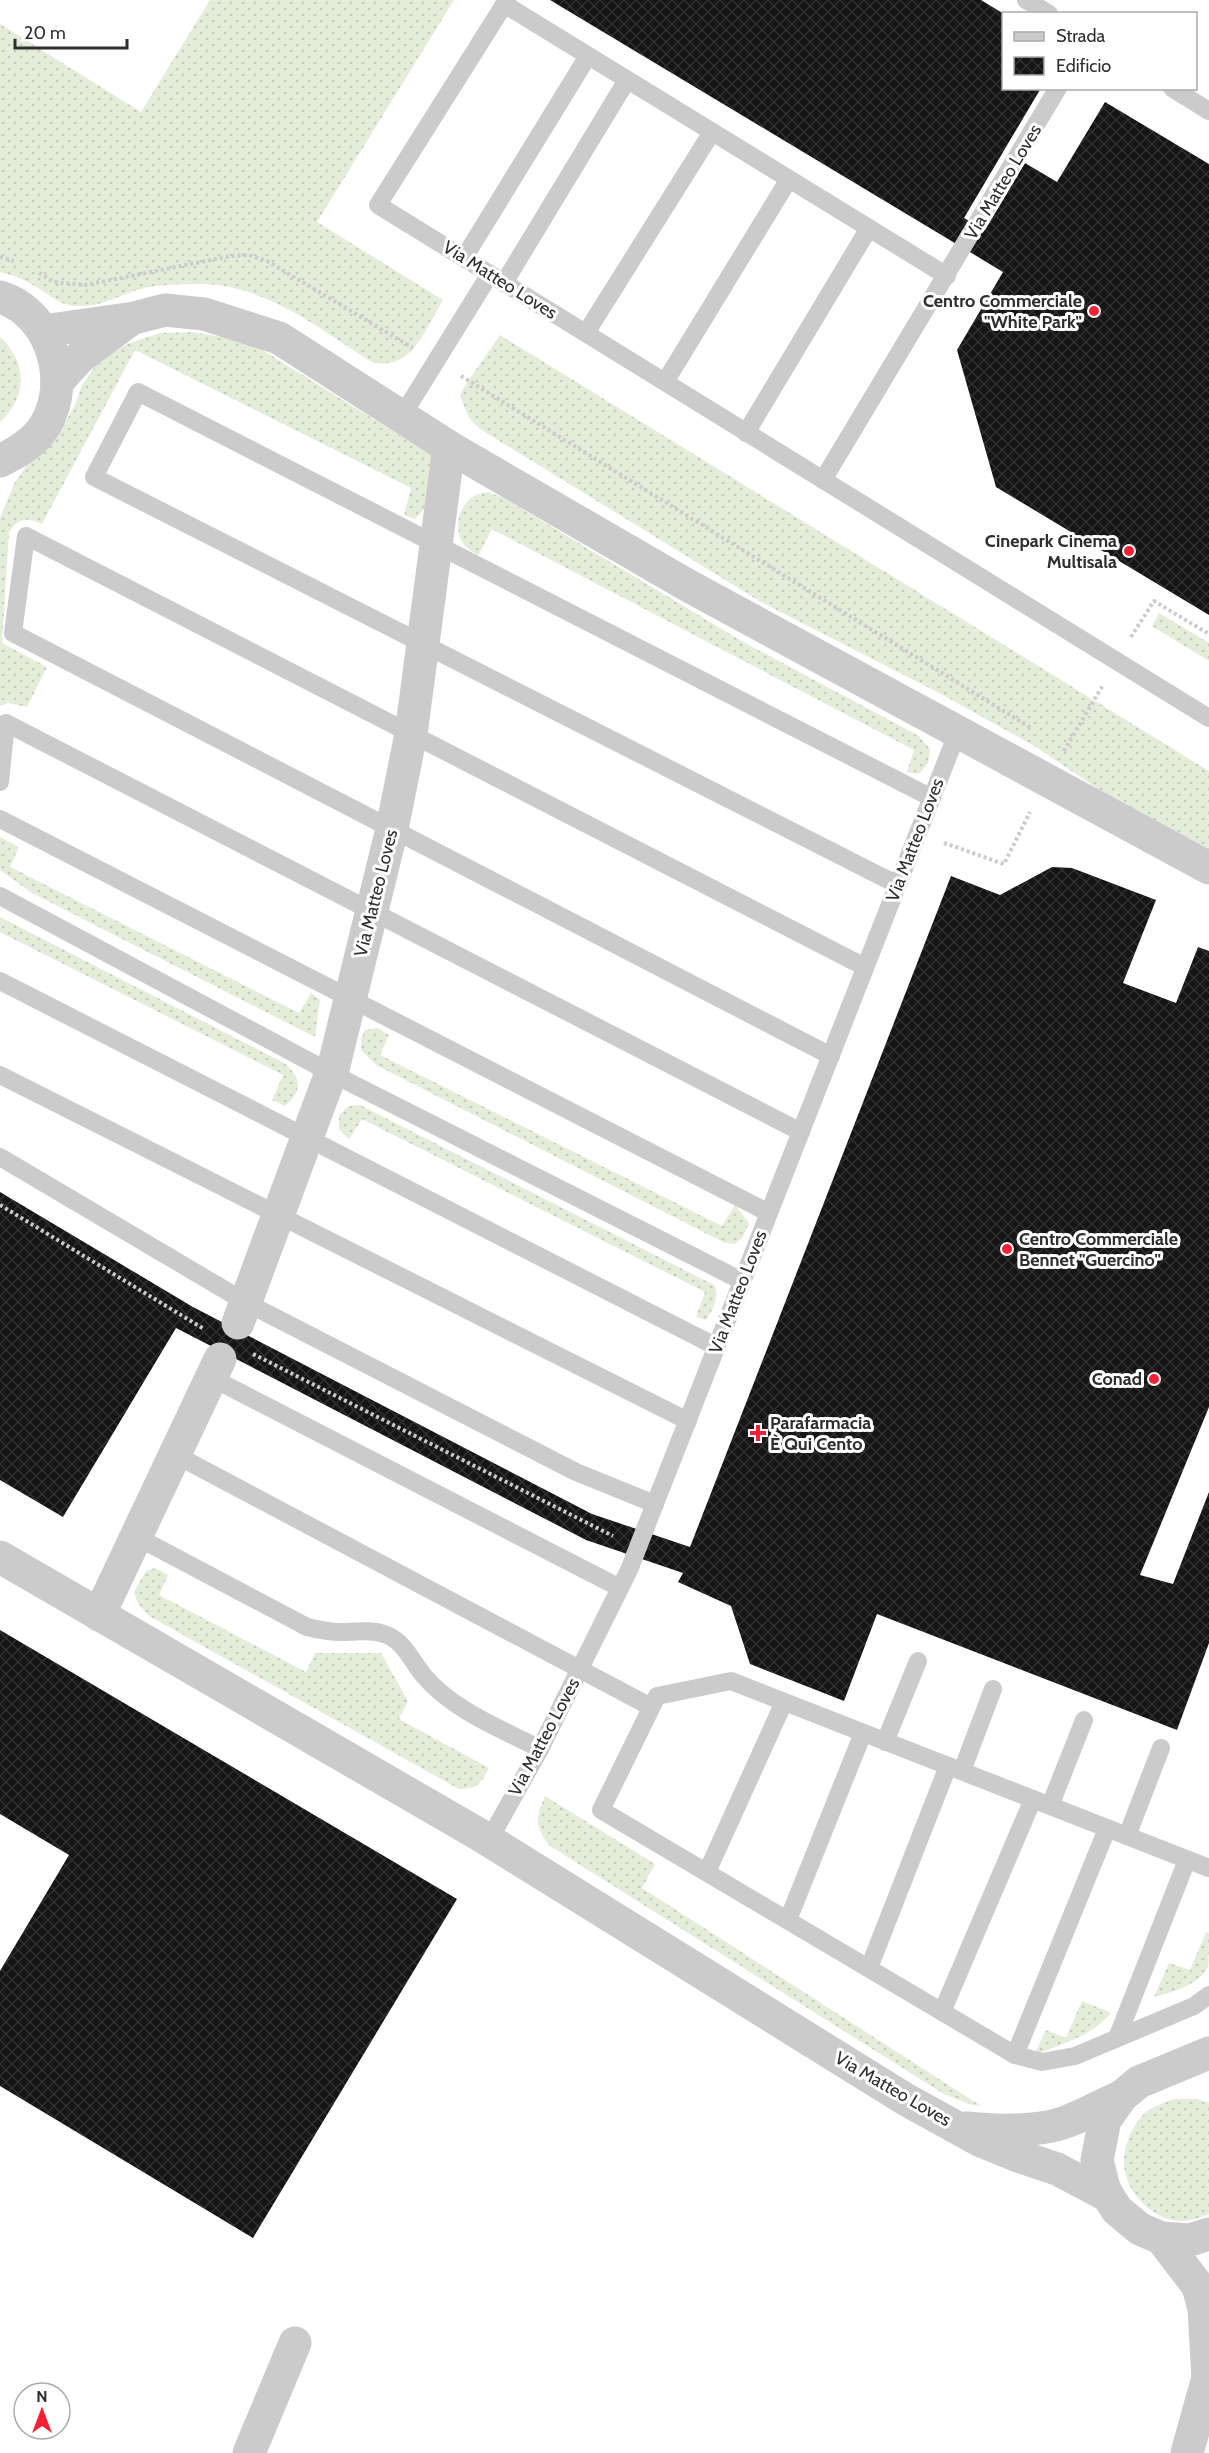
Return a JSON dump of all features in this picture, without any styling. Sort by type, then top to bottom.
[{"type":"street","points":[[0,297],[27,312],[43,331],[54,356],[57,382],[52,410],[39,434],[6,463]]},
{"type":"street","points":[[43,331],[134,318],[165,310],[204,314],[279,338],[449,447],[687,585],[1209,868]]},
{"type":"street","points":[[57,382],[80,357],[134,318]]},
{"type":"street","name":"Via Matteo Loves","points":[[242,1313],[331,1073],[392,829],[411,734],[449,447]]},
{"type":"street","points":[[99,1615],[216,1368]]},
{"type":"street","name":"Via Matteo Loves","points":[[0,1557],[489,1840],[905,2099],[981,2141],[1057,2169],[1108,2196]]},
{"type":"street","points":[[1209,2053],[1139,2082],[1122,2096],[1105,2120],[1097,2160],[1108,2196],[1117,2210],[1140,2229],[1161,2238],[1190,2240],[1209,2234]]},
{"type":"street","points":[[1167,2071],[1209,2075]]},
{"type":"street","name":"Via Matteo Loves","points":[[961,2128],[984,2130],[1035,2128],[1061,2124],[1122,2096]]},
{"type":"street","points":[[1161,2238],[1198,2286],[1204,2308],[1208,2376],[1187,2453]]},
{"type":"street","points":[[249,2453],[295,2343]]},
{"type":"lane","points":[[1026,0],[1046,12]]},
{"type":"lane","name":"Via Matteo Loves","points":[[947,276],[588,56],[505,2],[378,205],[1209,718]]},
{"type":"lane","points":[[464,258],[588,56]]},
{"type":"lane","points":[[402,417],[436,361],[497,279],[627,80]]},
{"type":"lane","name":"Via Matteo Loves","points":[[823,480],[1057,90]]},
{"type":"lane","points":[[1175,90],[1209,111]]},
{"type":"lane","points":[[586,333],[712,132]]},
{"type":"lane","points":[[664,382],[789,179]]},
{"type":"lane","points":[[746,433],[868,228]]},
{"type":"lane","points":[[898,885],[94,477],[138,392],[932,798]]},
{"type":"lane","points":[[831,1056],[13,633],[26,536],[866,967]]},
{"type":"lane","points":[[0,783],[6,723],[801,1132]]},
{"type":"lane","name":"Via Matteo Loves","points":[[489,1840],[540,1749],[620,1588],[688,1421],[958,731]]},
{"type":"lane","points":[[0,819],[770,1213]]},
{"type":"lane","points":[[0,896],[331,1073],[742,1281]]},
{"type":"lane","points":[[0,981],[717,1347]]},
{"type":"lane","points":[[0,1075],[688,1421]]},
{"type":"lane","points":[[0,1157],[242,1313],[576,1472],[655,1504]]},
{"type":"lane","points":[[216,1368],[620,1588]]},
{"type":"lane","points":[[176,1455],[651,1707]]},
{"type":"lane","points":[[137,1537],[307,1627],[325,1631],[384,1634],[396,1640],[406,1649],[425,1677],[453,1704],[540,1749]]},
{"type":"lane","points":[[885,1742],[918,1661]]},
{"type":"lane","points":[[1209,1868],[731,1681],[657,1696],[601,1810],[1015,2055],[1042,2062],[1075,2056],[1194,2006],[1209,1995]]},
{"type":"lane","points":[[869,1968],[955,1769],[993,1689]]},
{"type":"lane","points":[[708,1872],[784,1702]]},
{"type":"lane","points":[[942,2012],[1041,1802],[1084,1720]]},
{"type":"lane","points":[[789,1920],[863,1733]]},
{"type":"lane","points":[[1127,1836],[1161,1748]]},
{"type":"lane","points":[[1015,2055],[1107,1828]]},
{"type":"lane","points":[[1117,2038],[1187,1860]]},
{"type":"path","points":[[34,271],[54,282],[85,285],[231,256],[249,255],[267,261],[436,361],[1035,730]]},
{"type":"path","points":[[0,257],[24,266]]},
{"type":"path","points":[[1055,742],[1076,755]]},
{"type":"path","points":[[918,834],[1004,864],[1046,780],[1065,749]]},
{"type":"path","points":[[0,1205],[203,1328]]},
{"type":"path","points":[[256,1355],[600,1531]]},
{"type":"green space","points":[[210,0],[454,0],[317,222],[443,300],[415,346],[396,361],[384,364],[370,361],[283,306],[225,286],[191,284],[157,286],[93,305],[81,306],[60,302],[15,276],[0,272],[0,24],[141,112]]},
{"type":"green space","points":[[193,332],[228,338],[261,349],[433,456],[425,508],[415,519],[404,515],[411,488],[135,350],[42,524],[24,520],[16,524],[9,532],[2,643],[47,667],[27,707],[8,703],[0,706],[0,518],[15,482],[27,465],[44,451],[61,430],[75,405],[82,385],[98,362],[127,344],[160,333]]},
{"type":"green space","points":[[500,335],[1209,771],[1209,849],[1114,800],[1036,747],[941,694],[761,602],[480,429],[469,418],[460,396]]},
{"type":"green space","points":[[0,337],[15,357],[21,379],[16,402],[0,422]]},
{"type":"green space","points":[[488,492],[504,498],[745,643],[919,736],[930,749],[928,763],[919,774],[907,772],[914,750],[492,529],[478,556],[463,543],[458,524],[461,511],[469,500],[475,495]]},
{"type":"green space","points":[[1159,613],[1209,643],[1209,661],[1152,626]]},
{"type":"green space","points":[[0,837],[19,847],[10,867],[299,1013],[311,993],[320,1000],[315,1037],[32,893],[0,870]]},
{"type":"green space","points":[[0,917],[284,1063],[297,1079],[295,1095],[285,1106],[272,1100],[283,1075],[0,932]]},
{"type":"green space","points":[[377,1028],[389,1035],[380,1055],[722,1226],[735,1205],[749,1223],[742,1238],[735,1244],[725,1243],[376,1065],[361,1050],[361,1039],[365,1030]]},
{"type":"green space","points":[[360,1105],[714,1285],[716,1299],[709,1316],[706,1320],[696,1317],[705,1292],[362,1119],[349,1139],[339,1129],[339,1115],[349,1106]]},
{"type":"green space","points":[[155,1568],[168,1575],[159,1595],[306,1672],[315,1653],[381,1653],[408,1701],[399,1719],[489,1768],[483,1778],[474,1787],[459,1789],[149,1616],[138,1604],[134,1592],[146,1571]]},
{"type":"green space","points":[[545,1796],[655,1864],[642,1888],[981,2106],[944,2094],[550,1846],[541,1833],[538,1822],[539,1810]]},
{"type":"green space","points":[[1206,1932],[1209,1933],[1209,1959],[1204,1973],[1184,1987],[1154,1997],[1169,1963],[1190,1970]]},
{"type":"green space","points":[[1082,2001],[1111,2013],[1085,2034],[1034,2055],[1046,2030],[1066,2038]]},
{"type":"green space","points":[[1174,2099],[1197,2099],[1209,2103],[1209,2214],[1191,2220],[1167,2219],[1146,2206],[1130,2187],[1124,2164],[1126,2145],[1138,2121],[1153,2108]]},
{"type":"building","name":"Centro Commerciale \"White Park\"","points":[[550,0],[981,0],[1002,13],[1002,90],[1040,90],[964,218],[985,230],[1025,163],[1057,182],[1105,102],[1209,164],[1209,615],[996,487],[957,350],[1003,272]]},
{"type":"building","name":"Centro Commerciale Bennet \"Guercino\"","points":[[1052,867],[1072,868],[1156,900],[1123,983],[1176,1003],[1198,947],[1209,951],[1209,1407],[1140,1575],[1173,1584],[1209,1492],[1209,1643],[1177,1730],[877,1614],[844,1701],[750,1664],[731,1606],[678,1582],[683,1573],[586,1540],[176,1328],[63,1517],[0,1480],[0,1192],[193,1307],[592,1514],[690,1547],[951,876],[1000,895]]},
{"type":"building","points":[[0,1630],[457,1899],[253,2238],[0,2086],[0,1971],[69,1855],[0,1814]]},
{"type":"place","name":"Centro Commerciale \"White Park\"","points":[[1094,311]]},
{"type":"place","name":"Cinepark Cinema Multisala","points":[[1129,551]]},
{"type":"place","name":"Centro Commerciale Bennet \"Guercino\"","points":[[1007,1249]]},
{"type":"place","name":"Conad","points":[[1154,1379]]},
{"type":"place","name":"Parafarmacia È Qui Cento","points":[[758,1433]]}]
